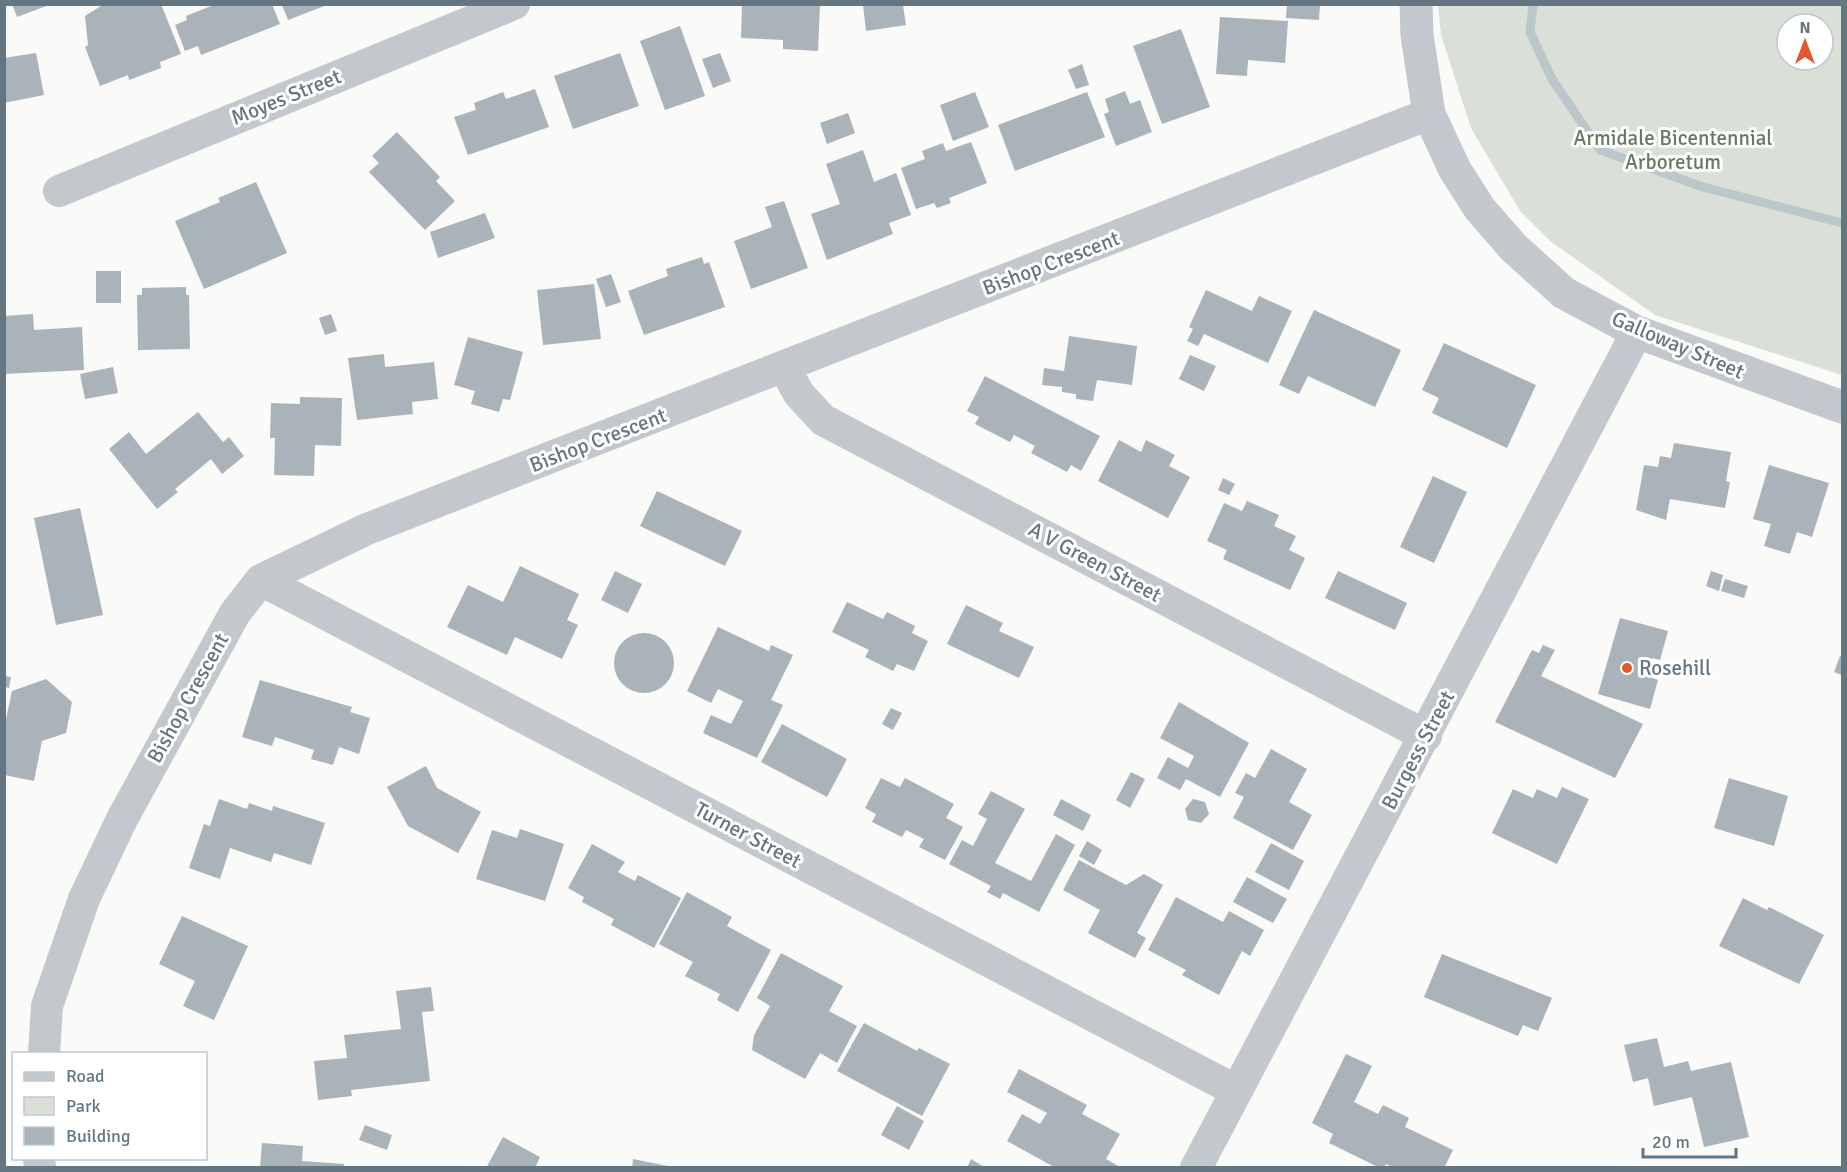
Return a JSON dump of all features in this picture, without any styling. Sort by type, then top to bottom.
[{"type":"street","name":"Moyes Street","points":[[59,192],[514,4]]},
{"type":"street","name":"Galloway Street","points":[[1416,4],[1417,35],[1429,114],[1455,170],[1480,210],[1514,248],[1564,293],[1637,332],[1842,407]]},
{"type":"street","name":"Bishop Crescent","points":[[44,1052],[47,1006],[84,899],[122,819],[234,613],[261,580],[367,529],[1429,114]]},
{"type":"street","name":"Burgess Street","points":[[1196,1167],[1235,1090],[1426,736],[1637,332]]},
{"type":"street","name":"A V Green Street","points":[[784,367],[799,394],[823,420],[1426,736]]},
{"type":"street","name":"Turner Street","points":[[261,580],[1235,1090]]},
{"type":"green space","name":"Armidale Bicentennial Arboretum","points":[[1438,5],[1842,5],[1842,375],[1655,315],[1550,241],[1520,211],[1471,128],[1441,35]]},
{"type":"building","points":[[12,4],[49,4],[49,5],[17,17]]},
{"type":"building","points":[[104,4],[161,4],[181,54],[160,62],[161,68],[129,80],[128,75],[100,86],[85,47],[88,45],[85,16]]},
{"type":"building","points":[[216,4],[272,4],[280,24],[201,55],[198,46],[185,51],[175,25],[187,20],[186,16]]},
{"type":"building","points":[[742,4],[820,4],[818,51],[783,49],[783,40],[741,38]]},
{"type":"building","points":[[1287,4],[1320,4],[1319,20],[1286,18]]},
{"type":"building","points":[[282,5],[327,5],[288,20]]},
{"type":"building","points":[[863,5],[903,5],[906,25],[866,31]]},
{"type":"building","points":[[1220,17],[1288,21],[1285,63],[1248,60],[1247,76],[1216,74]]},
{"type":"building","points":[[680,26],[705,96],[665,110],[640,41]]},
{"type":"building","points":[[1181,29],[1210,107],[1162,124],[1133,46]]},
{"type":"building","points":[[36,53],[44,95],[4,103],[4,58]]},
{"type":"building","points":[[620,53],[639,106],[573,129],[554,76]]},
{"type":"building","points":[[720,53],[731,81],[713,88],[702,59]]},
{"type":"building","points":[[1082,64],[1089,85],[1076,89],[1068,70]]},
{"type":"building","points":[[535,89],[549,127],[468,155],[454,117],[476,110],[474,103],[503,92],[506,99]]},
{"type":"building","points":[[1125,91],[1130,104],[1140,100],[1152,132],[1116,146],[1104,114],[1109,112],[1105,99]]},
{"type":"building","points":[[975,92],[989,127],[953,141],[940,105]]},
{"type":"building","points":[[1087,92],[1105,137],[1015,171],[998,125]]},
{"type":"building","points":[[848,113],[855,133],[827,144],[820,123]]},
{"type":"building","points":[[397,132],[440,177],[436,181],[455,201],[425,230],[369,172],[379,163],[372,156]]},
{"type":"building","points":[[971,142],[987,183],[949,198],[951,203],[937,208],[934,203],[916,209],[901,168],[925,159],[922,151],[943,143],[946,151]]},
{"type":"building","points":[[863,150],[874,182],[896,173],[911,215],[889,223],[893,234],[827,260],[811,214],[840,204],[826,164]]},
{"type":"building","points":[[256,182],[287,253],[204,289],[175,221],[220,202],[218,198]]},
{"type":"building","points":[[784,201],[808,268],[751,289],[734,241],[772,227],[765,207]]},
{"type":"building","points":[[485,213],[495,238],[438,258],[430,232]]},
{"type":"building","points":[[702,257],[704,264],[709,262],[725,307],[644,335],[628,291],[668,276],[666,269]]},
{"type":"building","points":[[96,271],[121,271],[121,303],[96,303]]},
{"type":"building","points":[[611,274],[621,302],[606,307],[596,279]]},
{"type":"building","points":[[594,284],[601,339],[543,345],[537,290]]},
{"type":"building","points":[[186,287],[186,295],[189,295],[190,349],[138,350],[137,295],[142,295],[142,288]]},
{"type":"building","points":[[1206,290],[1252,311],[1259,296],[1292,311],[1268,363],[1204,334],[1198,346],[1187,341],[1193,329],[1189,327]]},
{"type":"building","points":[[1314,310],[1401,350],[1375,407],[1308,376],[1299,394],[1279,385]]},
{"type":"building","points":[[33,314],[34,330],[82,327],[84,370],[4,374],[4,316]]},
{"type":"building","points":[[331,314],[337,331],[325,335],[319,318]]},
{"type":"building","points":[[1069,336],[1137,346],[1132,385],[1097,380],[1093,401],[1076,399],[1076,394],[1062,392],[1062,387],[1042,385],[1044,368],[1064,371]]},
{"type":"building","points":[[468,337],[523,352],[510,400],[503,399],[499,412],[471,404],[475,391],[454,385]]},
{"type":"building","points":[[1444,343],[1536,385],[1507,448],[1432,413],[1439,398],[1422,390]]},
{"type":"building","points":[[384,354],[385,367],[434,362],[438,399],[412,402],[413,414],[357,420],[348,358]]},
{"type":"building","points":[[1190,355],[1216,366],[1204,391],[1179,379]]},
{"type":"building","points":[[113,367],[118,393],[85,399],[80,374]]},
{"type":"building","points":[[985,376],[1100,436],[1081,471],[1071,465],[1067,472],[1031,453],[1035,446],[1014,435],[1010,442],[975,424],[979,417],[967,411]]},
{"type":"building","points":[[300,397],[342,398],[341,446],[315,445],[314,476],[274,475],[275,438],[270,438],[271,403],[300,404]]},
{"type":"building","points":[[198,412],[223,442],[229,437],[244,456],[222,474],[211,459],[175,489],[178,492],[157,509],[109,449],[129,432],[146,454]]},
{"type":"building","points":[[1119,440],[1141,452],[1146,440],[1175,455],[1169,466],[1190,477],[1168,518],[1098,481]]},
{"type":"building","points":[[1674,443],[1731,452],[1726,481],[1730,482],[1725,508],[1670,499],[1666,520],[1636,510],[1644,465],[1658,467],[1660,456],[1671,458]]},
{"type":"building","points":[[1769,465],[1829,483],[1812,537],[1797,532],[1790,554],[1764,546],[1771,524],[1753,519]]},
{"type":"building","points":[[1433,476],[1467,492],[1434,563],[1400,547]]},
{"type":"building","points":[[1223,478],[1235,484],[1229,495],[1218,490]]},
{"type":"building","points":[[657,491],[742,531],[725,566],[640,526]]},
{"type":"building","points":[[1247,501],[1279,515],[1274,526],[1296,536],[1289,550],[1305,558],[1290,590],[1223,559],[1227,550],[1207,541],[1224,503],[1242,511]]},
{"type":"building","points":[[80,508],[103,615],[56,625],[34,518]]},
{"type":"building","points":[[520,566],[579,594],[567,620],[578,625],[562,659],[515,637],[507,655],[447,627],[468,585],[503,602]]},
{"type":"building","points":[[615,571],[642,584],[628,613],[601,600]]},
{"type":"building","points":[[1338,571],[1407,603],[1395,630],[1325,598]]},
{"type":"building","points":[[1711,571],[1723,575],[1719,591],[1706,586]]},
{"type":"building","points":[[1725,579],[1748,586],[1744,598],[1721,591]]},
{"type":"building","points":[[847,602],[883,619],[887,612],[915,626],[912,633],[928,641],[914,671],[897,664],[893,671],[865,657],[869,650],[832,632]]},
{"type":"building","points":[[966,605],[1003,623],[999,631],[1034,647],[1019,678],[947,644]]},
{"type":"building","name":"Rosehill","points":[[1620,618],[1668,631],[1660,660],[1652,658],[1647,676],[1658,680],[1650,709],[1598,694]]},
{"type":"building","points":[[718,627],[769,651],[771,645],[793,655],[771,700],[783,705],[757,758],[703,733],[711,715],[731,724],[743,701],[718,689],[711,703],[687,691]]},
{"type":"building","points":[[638,633],[650,633],[661,638],[669,646],[674,663],[672,675],[661,688],[650,693],[638,693],[627,688],[619,680],[614,669],[614,657],[619,646],[627,638]]},
{"type":"building","points":[[1543,645],[1555,650],[1541,676],[1643,724],[1615,778],[1495,722],[1532,650],[1539,653]]},
{"type":"building","points":[[1840,656],[1842,657],[1842,675],[1834,672]]},
{"type":"building","points":[[5,676],[11,677],[9,688],[5,687]]},
{"type":"building","points":[[46,679],[72,702],[66,733],[42,741],[34,781],[4,775],[4,728],[12,691]]},
{"type":"building","points":[[260,680],[352,707],[350,712],[370,718],[359,754],[339,747],[333,765],[311,759],[314,750],[275,737],[272,746],[242,737]]},
{"type":"building","points":[[1179,702],[1249,743],[1220,797],[1186,779],[1180,790],[1157,778],[1168,757],[1188,768],[1194,756],[1160,738]]},
{"type":"building","points":[[891,708],[902,713],[893,730],[882,724]]},
{"type":"building","points":[[782,724],[847,759],[827,797],[761,762]]},
{"type":"building","points":[[1271,749],[1307,769],[1289,802],[1312,815],[1293,850],[1233,818],[1244,797],[1235,793],[1246,773],[1255,778]]},
{"type":"building","points":[[426,766],[437,788],[481,812],[458,853],[408,826],[387,787]]},
{"type":"building","points":[[1131,772],[1145,779],[1130,808],[1116,800]]},
{"type":"building","points":[[881,778],[900,787],[905,778],[954,804],[946,818],[963,827],[945,860],[919,847],[924,839],[906,830],[902,837],[872,822],[876,814],[865,808]]},
{"type":"building","points":[[1729,778],[1788,796],[1774,846],[1714,828]]},
{"type":"building","points":[[1562,787],[1589,799],[1557,864],[1492,833],[1513,789],[1533,798],[1537,789],[1557,798]]},
{"type":"building","points":[[991,791],[1025,809],[995,863],[1031,881],[1056,834],[1075,845],[1039,912],[1003,893],[1000,899],[987,892],[991,886],[949,864],[962,840],[973,846],[987,819],[978,814]]},
{"type":"building","points":[[219,799],[247,809],[249,803],[272,811],[273,806],[325,823],[311,865],[274,853],[271,862],[230,848],[220,879],[189,868],[204,824],[210,826]]},
{"type":"building","points":[[1061,799],[1091,815],[1083,831],[1053,815]]},
{"type":"building","points":[[1193,799],[1205,802],[1209,814],[1201,823],[1188,820],[1185,809]]},
{"type":"building","points":[[520,829],[564,844],[545,901],[476,879],[492,830],[517,838]]},
{"type":"building","points":[[1087,841],[1102,850],[1094,865],[1079,856]]},
{"type":"building","points":[[1271,843],[1304,861],[1289,890],[1255,872]]},
{"type":"building","points":[[592,844],[625,862],[618,872],[635,881],[638,875],[681,898],[654,948],[611,925],[614,919],[582,902],[584,897],[568,888]]},
{"type":"building","points":[[1079,860],[1126,885],[1144,874],[1163,885],[1137,933],[1146,938],[1135,958],[1088,933],[1100,910],[1063,890]]},
{"type":"building","points":[[1247,877],[1287,899],[1273,923],[1233,902]]},
{"type":"building","points":[[687,892],[732,917],[727,926],[771,950],[738,1012],[717,1000],[720,994],[685,976],[693,962],[659,944]]},
{"type":"building","points":[[1176,897],[1223,922],[1229,911],[1264,930],[1250,956],[1242,951],[1219,995],[1182,975],[1186,970],[1148,950]]},
{"type":"building","points":[[1743,898],[1767,910],[1769,907],[1824,935],[1799,984],[1719,946]]},
{"type":"building","points":[[182,916],[248,946],[214,1020],[183,1006],[195,981],[159,964]]},
{"type":"building","points":[[781,953],[843,986],[829,1011],[857,1026],[837,1063],[820,1053],[805,1079],[752,1050],[754,1035],[770,1006],[757,998]]},
{"type":"building","points":[[1442,954],[1552,998],[1538,1031],[1523,1025],[1518,1036],[1424,997]]},
{"type":"building","points":[[431,987],[434,1011],[422,1012],[430,1081],[351,1090],[352,1096],[318,1100],[314,1061],[347,1058],[344,1035],[401,1029],[396,991]]},
{"type":"building","points":[[864,1023],[917,1051],[919,1048],[950,1064],[922,1116],[837,1071]]},
{"type":"building","points":[[1657,1038],[1664,1067],[1688,1061],[1691,1071],[1731,1062],[1749,1137],[1704,1147],[1692,1097],[1654,1106],[1648,1078],[1633,1082],[1624,1045]]},
{"type":"building","points":[[1346,1054],[1372,1066],[1354,1102],[1378,1114],[1383,1105],[1409,1118],[1405,1127],[1453,1150],[1444,1168],[1394,1168],[1386,1164],[1384,1168],[1380,1168],[1329,1143],[1333,1134],[1312,1123]]},
{"type":"building","points":[[1019,1069],[1087,1105],[1082,1114],[1120,1134],[1106,1159],[1122,1168],[1056,1168],[1007,1141],[1022,1114],[1040,1124],[1047,1113],[1007,1092]]},
{"type":"building","points":[[897,1106],[924,1121],[909,1150],[881,1135]]},
{"type":"building","points":[[365,1125],[392,1135],[387,1150],[359,1140]]},
{"type":"building","points":[[503,1137],[540,1157],[535,1168],[486,1168]]},
{"type":"building","points":[[262,1143],[303,1146],[302,1161],[344,1164],[344,1168],[260,1168]]},
{"type":"building","points":[[633,1159],[668,1166],[668,1168],[632,1168]]},
{"type":"building","points":[[971,1159],[986,1168],[967,1168]]},
{"type":"waterway","points":[[1533,4],[1530,32],[1552,79],[1600,150],[1703,187],[1842,223]]},
{"type":"place","name":"Rosehill","points":[[1627,668]]}]
